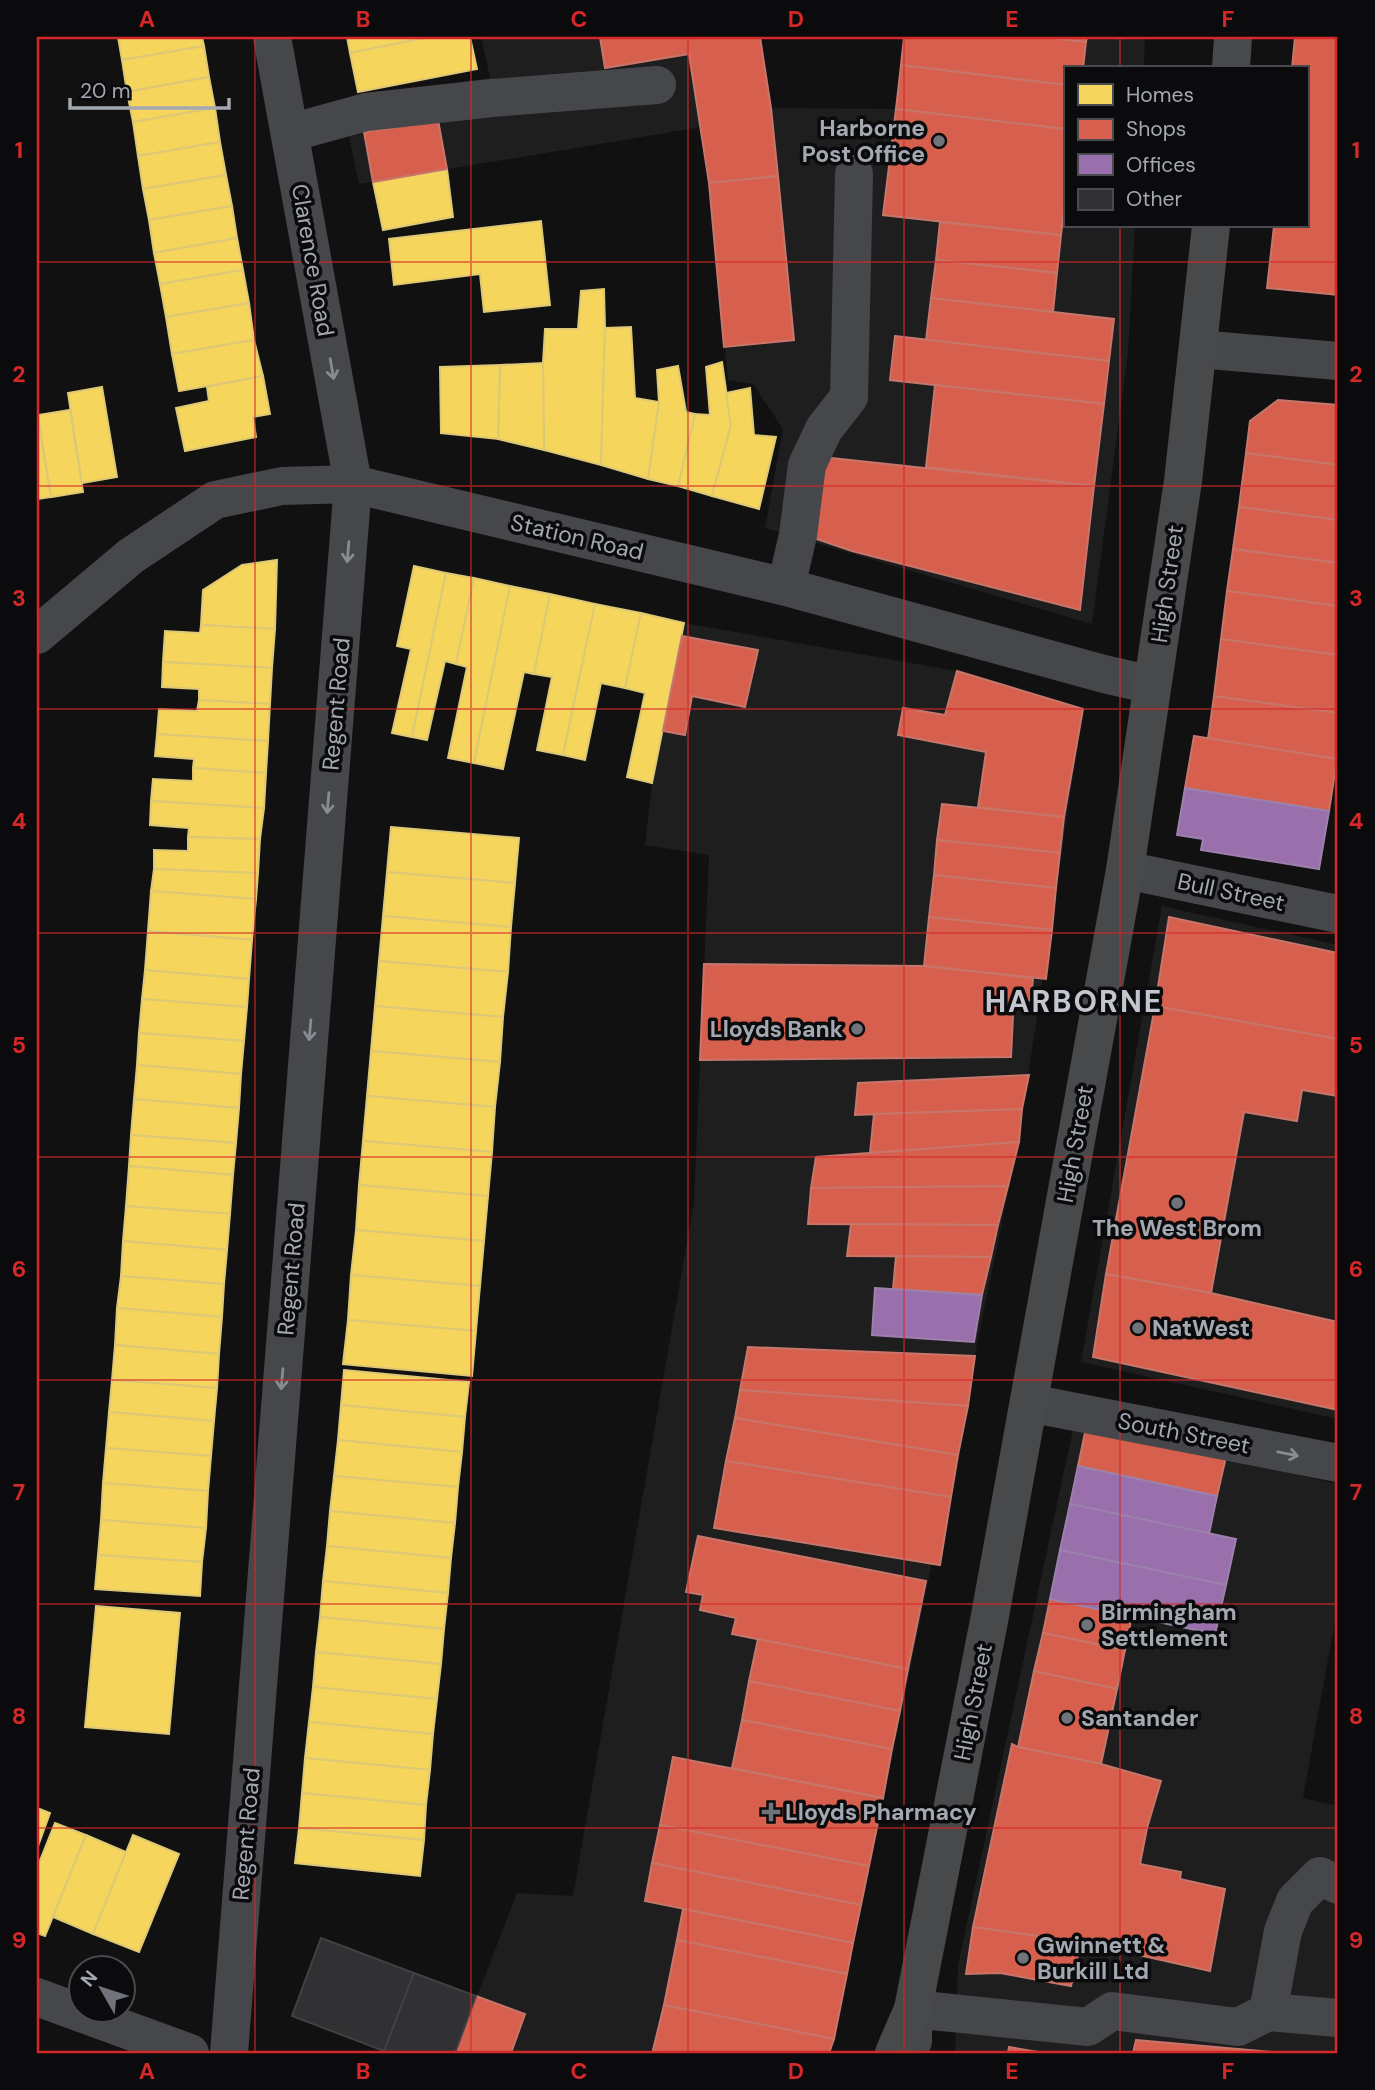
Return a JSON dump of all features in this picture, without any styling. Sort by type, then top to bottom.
[{"type":"main road","points":[[1231,66],[1233,37]]},
{"type":"main road","name":"High Street","points":[[894,2053],[913,2009],[989,1621],[1125,870],[1183,481],[1211,228]]},
{"type":"street","name":"Clarence Road","points":[[272,37],[353,484]]},
{"type":"street","points":[[290,133],[366,112],[492,97],[657,85]]},
{"type":"street","points":[[786,587],[798,535],[807,465],[824,429],[849,397],[854,174]]},
{"type":"street","points":[[1198,349],[1338,361]]},
{"type":"street","name":"Station Road","points":[[37,635],[131,556],[215,500],[282,486],[353,484],[786,587],[1152,685]]},
{"type":"street","name":"Regent Road","points":[[229,2053],[353,484]]},
{"type":"street","name":"Bull Street","points":[[1125,870],[1338,914]]},
{"type":"street","name":"South Street","points":[[1029,1403],[1338,1463]]},
{"type":"street","points":[[1268,2012],[1283,1931],[1295,1901],[1320,1875],[1338,1885]]},
{"type":"street","points":[[37,1997],[190,2053]]},
{"type":"street","points":[[914,2053],[913,2009],[1088,2027],[1112,2011],[1238,2027],[1268,2012],[1338,2018]]},
{"type":"shaded area","points":[[481,37],[760,37],[771,108],[895,109],[904,37],[1145,37],[1144,66],[1064,66],[1064,228],[1135,228],[1128,352],[1092,624],[765,528],[783,429],[753,384],[728,380],[701,127],[359,184],[341,99],[490,78]]},
{"type":"shaded area","points":[[684,623],[957,671],[1083,709],[1017,1150],[831,2053],[455,2053],[517,1893],[573,1896],[694,1202],[709,855],[645,845],[652,783]]},
{"type":"shaded area","points":[[1162,906],[1338,945],[1338,1419],[1081,1362]]},
{"type":"shaded area","points":[[1074,1425],[1338,1484],[1338,1604],[1303,1798],[1338,1806],[1338,2053],[955,2053],[958,1965]]},
{"type":"building: Homes","points":[[118,37],[202,37],[204,46],[122,60]]},
{"type":"building: Homes","points":[[347,37],[430,37],[350,53]]},
{"type":"building: Homes","points":[[430,37],[470,37],[477,69],[358,92],[350,53]]},
{"type":"building: Homes","points":[[204,46],[209,77],[127,92],[122,60]]},
{"type":"building: Homes","points":[[209,77],[215,108],[133,122],[127,92]]},
{"type":"building: Homes","points":[[215,108],[220,142],[138,156],[133,122]]},
{"type":"building: Homes","points":[[220,142],[226,175],[143,189],[138,156]]},
{"type":"building: Homes","points":[[447,169],[453,217],[383,230],[373,182]]},
{"type":"building: Homes","points":[[226,175],[232,206],[149,220],[143,189]]},
{"type":"building: Homes","points":[[232,206],[237,238],[154,253],[149,220]]},
{"type":"building: Homes","points":[[541,221],[550,305],[484,312],[480,274],[394,285],[389,239]]},
{"type":"building: Homes","points":[[237,238],[243,270],[160,284],[154,253]]},
{"type":"building: Homes","points":[[243,270],[249,303],[166,317],[160,284]]},
{"type":"building: Homes","points":[[604,289],[601,465],[544,450],[543,363],[545,329],[578,329],[581,291]]},
{"type":"building: Homes","points":[[249,303],[254,340],[172,354],[166,317]]},
{"type":"building: Homes","points":[[631,327],[635,398],[659,402],[648,479],[601,465],[605,328]]},
{"type":"building: Homes","points":[[254,340],[263,376],[179,391],[172,354]]},
{"type":"building: Homes","points":[[722,362],[731,425],[712,496],[678,486],[695,414],[710,415],[706,367]]},
{"type":"building: Homes","points":[[543,363],[544,450],[498,439],[500,365]]},
{"type":"building: Homes","points":[[500,365],[498,439],[441,433],[440,367]]},
{"type":"building: Homes","points":[[678,366],[686,412],[695,414],[678,486],[648,479],[659,402],[657,370]]},
{"type":"building: Homes","points":[[263,376],[270,414],[253,417],[256,437],[185,451],[176,408],[209,401],[207,387]]},
{"type":"building: Homes","points":[[102,387],[117,477],[82,483],[68,393]]},
{"type":"building: Homes","points":[[750,388],[754,435],[776,437],[759,509],[712,496],[731,425],[726,393]]},
{"type":"building: Homes","points":[[70,410],[83,492],[51,497],[38,415]]},
{"type":"building: Homes","points":[[37,415],[51,497],[37,499]]},
{"type":"building: Homes","points":[[277,560],[275,629],[201,625],[203,590],[242,565]]},
{"type":"building: Homes","points":[[414,566],[446,573],[412,737],[392,733],[411,649],[397,646]]},
{"type":"building: Homes","points":[[446,573],[474,578],[456,664],[445,661],[427,740],[412,737]]},
{"type":"building: Homes","points":[[474,578],[510,586],[474,763],[448,758],[467,667],[456,664]]},
{"type":"building: Homes","points":[[510,586],[550,594],[534,674],[524,672],[503,769],[474,763]]},
{"type":"building: Homes","points":[[550,594],[595,604],[563,755],[537,750],[552,677],[534,674]]},
{"type":"building: Homes","points":[[595,604],[641,613],[625,688],[601,683],[585,760],[563,755]]},
{"type":"building: Homes","points":[[641,613],[684,623],[652,783],[627,777],[645,693],[625,688]]},
{"type":"building: Homes","points":[[201,625],[275,629],[272,668],[163,662],[165,631],[200,633]]},
{"type":"building: Homes","points":[[163,662],[272,668],[270,704],[199,700],[199,689],[162,687]]},
{"type":"building: Homes","points":[[199,700],[270,704],[268,741],[157,734],[159,709],[197,711]]},
{"type":"building: Homes","points":[[157,734],[268,741],[266,773],[193,768],[194,759],[155,756]]},
{"type":"building: Homes","points":[[193,768],[266,773],[264,808],[151,801],[153,779],[193,781]]},
{"type":"building: Homes","points":[[151,801],[264,808],[260,839],[188,837],[189,828],[150,825]]},
{"type":"building: Homes","points":[[391,827],[519,838],[515,883],[387,872]]},
{"type":"building: Homes","points":[[188,837],[260,839],[258,873],[154,869],[154,850],[188,851]]},
{"type":"building: Homes","points":[[154,869],[258,873],[256,899],[151,891]]},
{"type":"building: Homes","points":[[387,872],[515,883],[511,927],[383,916]]},
{"type":"building: Homes","points":[[151,891],[256,899],[252,940],[148,931]]},
{"type":"building: Homes","points":[[383,916],[511,927],[508,972],[379,961]]},
{"type":"building: Homes","points":[[148,931],[252,940],[249,979],[145,970]]},
{"type":"building: Homes","points":[[379,961],[508,972],[503,1017],[375,1006]]},
{"type":"building: Homes","points":[[145,970],[249,979],[247,1007],[142,999]]},
{"type":"building: Homes","points":[[142,999],[247,1007],[244,1041],[139,1033]]},
{"type":"building: Homes","points":[[375,1006],[503,1017],[500,1062],[371,1051]]},
{"type":"building: Homes","points":[[139,1033],[244,1041],[241,1074],[137,1065]]},
{"type":"building: Homes","points":[[371,1051],[500,1062],[495,1107],[367,1096]]},
{"type":"building: Homes","points":[[137,1065],[241,1074],[239,1108],[134,1099]]},
{"type":"building: Homes","points":[[367,1096],[495,1107],[492,1152],[363,1141]]},
{"type":"building: Homes","points":[[134,1099],[239,1108],[236,1143],[131,1135]]},
{"type":"building: Homes","points":[[131,1135],[236,1143],[233,1175],[129,1166]]},
{"type":"building: Homes","points":[[363,1141],[492,1152],[488,1196],[359,1185]]},
{"type":"building: Homes","points":[[129,1166],[233,1175],[230,1214],[126,1206]]},
{"type":"building: Homes","points":[[359,1185],[488,1196],[484,1241],[356,1230]]},
{"type":"building: Homes","points":[[126,1206],[230,1214],[227,1250],[123,1241]]},
{"type":"building: Homes","points":[[356,1230],[484,1241],[480,1286],[351,1275]]},
{"type":"building: Homes","points":[[123,1241],[227,1250],[224,1284],[121,1276]]},
{"type":"building: Homes","points":[[351,1275],[480,1286],[476,1331],[348,1320]]},
{"type":"building: Homes","points":[[121,1276],[224,1284],[222,1317],[117,1308]]},
{"type":"building: Homes","points":[[117,1308],[222,1317],[219,1354],[115,1345]]},
{"type":"building: Homes","points":[[348,1320],[476,1331],[472,1376],[343,1364]]},
{"type":"building: Homes","points":[[115,1345],[219,1354],[217,1388],[112,1380]]},
{"type":"building: Homes","points":[[344,1370],[469,1382],[465,1417],[341,1405]]},
{"type":"building: Homes","points":[[112,1380],[217,1388],[214,1421],[109,1412]]},
{"type":"building: Homes","points":[[341,1405],[465,1417],[462,1452],[338,1440]]},
{"type":"building: Homes","points":[[109,1412],[214,1421],[211,1456],[106,1448]]},
{"type":"building: Homes","points":[[338,1440],[462,1452],[458,1487],[334,1476]]},
{"type":"building: Homes","points":[[106,1448],[211,1456],[208,1491],[103,1483]]},
{"type":"building: Homes","points":[[334,1476],[458,1487],[455,1523],[330,1511]]},
{"type":"building: Homes","points":[[103,1483],[208,1491],[206,1528],[101,1520]]},
{"type":"building: Homes","points":[[330,1511],[455,1523],[451,1558],[327,1546]]},
{"type":"building: Homes","points":[[101,1520],[206,1528],[202,1562],[98,1555]]},
{"type":"building: Homes","points":[[327,1546],[451,1558],[448,1593],[323,1581]]},
{"type":"building: Homes","points":[[98,1555],[202,1562],[200,1596],[95,1589]]},
{"type":"building: Homes","points":[[323,1581],[448,1593],[444,1629],[320,1617]]},
{"type":"building: Homes","points":[[96,1606],[180,1613],[169,1734],[85,1727]]},
{"type":"building: Homes","points":[[320,1617],[444,1629],[441,1664],[316,1652]]},
{"type":"building: Homes","points":[[316,1652],[441,1664],[437,1699],[313,1687]]},
{"type":"building: Homes","points":[[313,1687],[437,1699],[433,1734],[309,1722]]},
{"type":"building: Homes","points":[[309,1722],[433,1734],[430,1770],[305,1758]]},
{"type":"building: Homes","points":[[305,1758],[430,1770],[426,1805],[302,1793]]},
{"type":"building: Homes","points":[[302,1793],[426,1805],[424,1840],[299,1828]]},
{"type":"building: Homes","points":[[37,1808],[50,1813],[37,1849]]},
{"type":"building: Homes","points":[[55,1823],[86,1835],[45,1936],[37,1933],[37,1868]]},
{"type":"building: Homes","points":[[299,1828],[424,1840],[420,1876],[295,1863]]},
{"type":"building: Homes","points":[[86,1835],[126,1852],[93,1934],[53,1917]]},
{"type":"building: Homes","points":[[133,1835],[179,1854],[139,1952],[93,1934]]},
{"type":"building: Shops","points":[[600,37],[760,37],[778,176],[709,183],[689,54],[605,68]]},
{"type":"building: Shops","points":[[904,37],[1044,37],[1086,42],[1083,66],[1064,66],[1064,85],[901,65]]},
{"type":"building: Shops","points":[[1044,37],[1087,37],[1086,42]]},
{"type":"building: Shops","points":[[1295,37],[1338,37],[1338,295],[1267,288],[1274,228],[1308,228],[1308,66],[1292,66]]},
{"type":"building: Shops","points":[[901,65],[1064,85],[1064,129],[896,109]]},
{"type":"building: Shops","points":[[896,109],[1064,129],[1064,211],[1061,235],[883,215]]},
{"type":"building: Shops","points":[[438,120],[447,169],[373,182],[364,132]]},
{"type":"building: Shops","points":[[778,176],[794,340],[724,347],[709,183]]},
{"type":"building: Shops","points":[[940,222],[1061,235],[1057,273],[936,260]]},
{"type":"building: Shops","points":[[936,260],[1057,273],[1053,312],[931,298]]},
{"type":"building: Shops","points":[[931,298],[1114,319],[1109,361],[926,340]]},
{"type":"building: Shops","points":[[895,336],[1109,361],[1104,404],[890,380]]},
{"type":"building: Shops","points":[[935,385],[1104,404],[1094,486],[926,467]]},
{"type":"building: Shops","points":[[1278,400],[1338,405],[1338,465],[1246,453],[1250,421]]},
{"type":"building: Shops","points":[[1246,453],[1338,465],[1338,520],[1239,507]]},
{"type":"building: Shops","points":[[822,457],[1094,486],[1080,610],[852,551],[808,536]]},
{"type":"building: Shops","points":[[1239,507],[1338,520],[1338,563],[1233,549]]},
{"type":"building: Shops","points":[[1233,549],[1338,563],[1338,606],[1227,591]]},
{"type":"building: Shops","points":[[1227,591],[1338,606],[1338,655],[1221,639]]},
{"type":"building: Shops","points":[[682,636],[758,650],[745,707],[692,696],[685,735],[663,731]]},
{"type":"building: Shops","points":[[1221,639],[1338,655],[1338,713],[1214,696]]},
{"type":"building: Shops","points":[[957,671],[1083,709],[1064,817],[978,807],[986,752],[898,735],[903,708],[945,715]]},
{"type":"building: Shops","points":[[1214,696],[1338,713],[1338,759],[1208,739]]},
{"type":"building: Shops","points":[[1194,736],[1337,759],[1329,811],[1185,788]]},
{"type":"building: Shops","points":[[942,804],[1064,817],[1060,853],[937,840]]},
{"type":"building: Shops","points":[[937,840],[1060,853],[1056,888],[934,875]]},
{"type":"building: Shops","points":[[934,875],[1056,888],[1052,930],[929,917]]},
{"type":"building: Shops","points":[[929,917],[1052,930],[1046,979],[924,966]]},
{"type":"building: Shops","points":[[1169,917],[1338,953],[1338,1039],[1155,1006]]},
{"type":"building: Shops","name":"Lloyds Bank","points":[[704,964],[924,966],[1033,978],[1031,1001],[1014,995],[1011,1057],[700,1060]]},
{"type":"building: Shops","points":[[1155,1006],[1338,1039],[1338,1096],[1302,1090],[1297,1121],[1244,1112],[1211,1293],[1106,1274]]},
{"type":"building: Shops","points":[[1029,1075],[1022,1109],[855,1115],[858,1083]]},
{"type":"building: Shops","points":[[1022,1109],[1019,1142],[870,1153],[874,1114]]},
{"type":"building: Shops","points":[[1019,1142],[1008,1186],[811,1188],[816,1157]]},
{"type":"building: Shops","points":[[1008,1186],[998,1225],[808,1224],[811,1188]]},
{"type":"building: Shops","points":[[851,1224],[998,1225],[991,1257],[847,1256]]},
{"type":"building: Shops","points":[[896,1256],[991,1257],[982,1295],[893,1289]]},
{"type":"building: Shops","points":[[1106,1274],[1211,1293],[1338,1322],[1338,1410],[1093,1357]]},
{"type":"building: Shops","points":[[748,1347],[975,1356],[968,1406],[740,1390]]},
{"type":"building: Shops","points":[[740,1390],[968,1406],[958,1455],[735,1418]]},
{"type":"building: Shops","points":[[735,1418],[958,1455],[951,1497],[726,1461]]},
{"type":"building: Shops","points":[[1086,1428],[1226,1457],[1217,1496],[1078,1466]]},
{"type":"building: Shops","points":[[726,1461],[951,1497],[940,1565],[714,1528]]},
{"type":"building: Shops","points":[[698,1536],[926,1581],[908,1669],[732,1634],[736,1618],[700,1610],[703,1595],[686,1592]]},
{"type":"building: Shops","name":"Birmingham Settlement","points":[[1050,1599],[1132,1616],[1125,1650],[1043,1633]]},
{"type":"building: Shops","points":[[1043,1633],[1125,1650],[1117,1689],[1034,1671]]},
{"type":"building: Shops","points":[[758,1639],[908,1669],[900,1711],[749,1681]]},
{"type":"building: Shops","name":"Santander","points":[[1034,1671],[1117,1689],[1101,1764],[1018,1747]]},
{"type":"building: Shops","points":[[749,1681],[900,1711],[892,1749],[742,1720]]},
{"type":"building: Shops","points":[[742,1720],[892,1749],[883,1798],[732,1768]]},
{"type":"building: Shops","points":[[1012,1744],[1161,1781],[1140,1864],[1181,1872],[1180,1879],[1225,1889],[1210,1971],[1081,1942],[973,1927]]},
{"type":"building: Shops","name":"Lloyds Pharmacy","points":[[673,1757],[883,1798],[869,1866],[660,1825]]},
{"type":"building: Shops","points":[[660,1825],[869,1866],[861,1905],[652,1863]]},
{"type":"building: Shops","points":[[652,1863],[861,1905],[853,1943],[645,1901]]},
{"type":"building: Shops","points":[[683,1909],[853,1943],[847,1974],[677,1940]]},
{"type":"building: Shops","name":"Gwinnett & Burkill Ltd","points":[[973,1927],[1081,1942],[1071,1986],[1000,1973],[966,1974]]},
{"type":"building: Shops","points":[[677,1940],[847,1974],[834,2039],[664,2005]]},
{"type":"building: Shops","points":[[476,1996],[525,2014],[511,2053],[455,2053]]},
{"type":"building: Shops","points":[[664,2005],[834,2039],[829,2053],[663,2053],[653,2050]]},
{"type":"building: Shops","points":[[1136,2040],[1283,2053],[1133,2053]]},
{"type":"building: Shops","points":[[1009,2047],[1044,2053],[1008,2053]]},
{"type":"building: Offices","points":[[1185,788],[1329,811],[1319,869],[1201,850],[1203,839],[1177,835]]},
{"type":"building: Offices","points":[[875,1288],[982,1295],[974,1342],[872,1335]]},
{"type":"building: Offices","points":[[1078,1466],[1217,1496],[1209,1534],[1070,1504]]},
{"type":"building: Offices","points":[[1070,1504],[1236,1539],[1226,1585],[1060,1550]]},
{"type":"building: Offices","points":[[1060,1550],[1226,1585],[1215,1634],[1050,1599]]},
{"type":"building: Other","points":[[321,1938],[414,1973],[384,2051],[292,2016]]},
{"type":"building: Other","points":[[414,1973],[476,1996],[455,2053],[384,2051]]},
{"type":"place","name":"Harborne Post Office","points":[[939,141]]},
{"type":"place","name":"Lloyds Bank","points":[[857,1029]]},
{"type":"place","name":"The West Brom","points":[[1177,1203]]},
{"type":"place","name":"NatWest","points":[[1138,1328]]},
{"type":"place","name":"Birmingham Settlement","points":[[1087,1625]]},
{"type":"place","name":"Santander","points":[[1067,1718]]},
{"type":"place","name":"Lloyds Pharmacy","points":[[771,1812]]},
{"type":"place","name":"Gwinnett & Burkill Ltd","points":[[1023,1958]]},
{"type":"district","name":"HARBORNE","points":[[1074,1001]]}]
